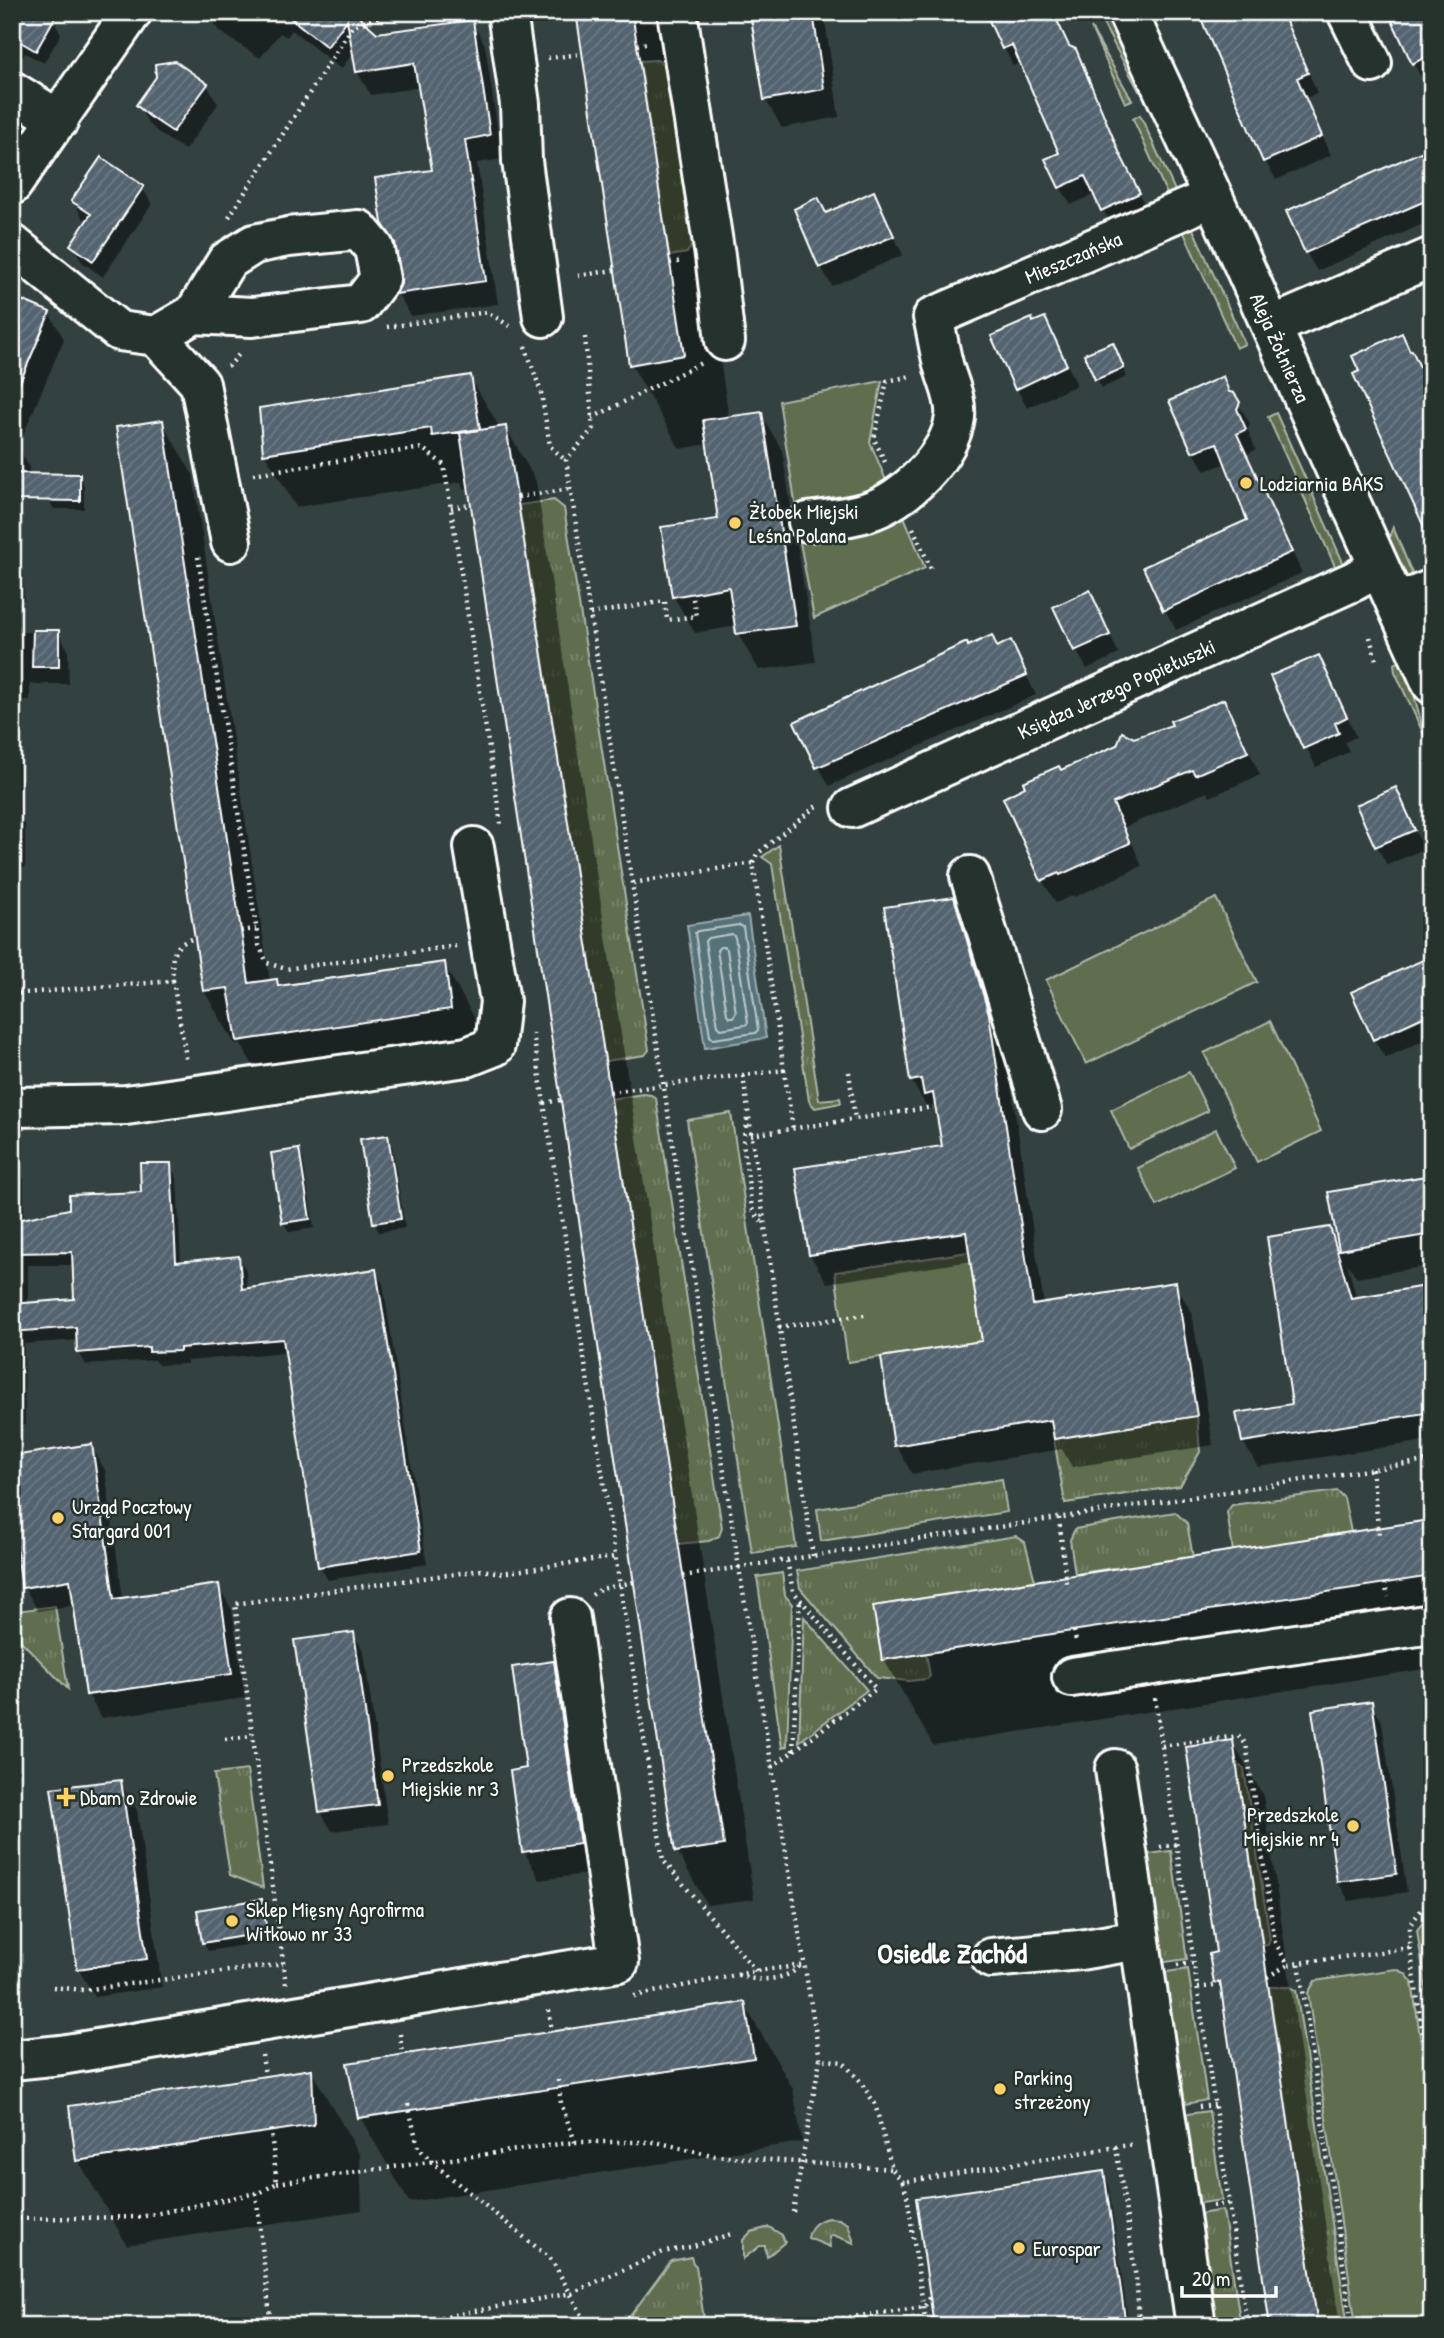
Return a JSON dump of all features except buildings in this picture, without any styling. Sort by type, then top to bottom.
[{"type":"street","points":[[12,186],[132,12]]},
{"type":"street","points":[[507,12],[520,104],[530,332]]},
{"type":"street","points":[[677,12],[715,256],[725,341]]},
{"type":"street","name":"Aleja Żołnierza","points":[[1127,12],[1272,326],[1432,684]]},
{"type":"street","points":[[1347,12],[1372,63]]},
{"type":"street","points":[[12,91],[60,120]]},
{"type":"street","name":"Mieszczańska","points":[[808,522],[868,512],[892,501],[932,465],[948,440],[955,416],[933,317],[1213,197]]},
{"type":"street","points":[[12,244],[119,331],[156,336],[194,314]]},
{"type":"street","points":[[1272,326],[1432,257]]},
{"type":"street","points":[[156,336],[200,384],[215,549]]},
{"type":"street","name":"Księdza Jerzego Popiełuszki","points":[[838,804],[1354,581],[1379,567]]},
{"type":"street","points":[[1396,604],[1432,589]]},
{"type":"street","points":[[12,1107],[126,1105],[467,1057],[495,1046],[500,1000],[490,941],[487,836]]},
{"type":"street","points":[[970,876],[1042,1110]]},
{"type":"street","points":[[12,2060],[61,2055],[619,1962],[570,1618]]},
{"type":"street","points":[[1072,1677],[1432,1624]]},
{"type":"street","points":[[1115,1769],[1196,2326]]},
{"type":"street","points":[[991,1958],[1080,1950],[1139,1940]]},
{"type":"path","points":[[226,220],[353,26],[395,12]]},
{"type":"path","points":[[544,58],[582,54]]},
{"type":"path","points":[[578,276],[614,270]]},
{"type":"path","points":[[379,329],[487,312],[530,332],[550,446],[566,460],[802,1966],[820,2059],[793,2212]]},
{"type":"path","points":[[566,460],[593,429],[585,337]]},
{"type":"path","points":[[592,418],[701,363],[725,341]]},
{"type":"path","points":[[200,384],[216,381],[241,352],[249,350]]},
{"type":"path","points":[[245,475],[422,448],[444,465],[487,836]]},
{"type":"path","points":[[518,497],[570,489]]},
{"type":"path","points":[[451,508],[469,505]]},
{"type":"path","points":[[215,549],[256,929],[267,963],[286,969],[490,941]]},
{"type":"path","points":[[590,614],[665,601],[667,620],[696,616],[692,594]]},
{"type":"path","points":[[793,1129],[753,863],[757,854],[838,804]]},
{"type":"path","points":[[633,883],[753,863]]},
{"type":"path","points":[[241,931],[256,929]]},
{"type":"path","points":[[188,1068],[173,981],[172,954],[180,943],[194,938]]},
{"type":"path","points":[[12,994],[173,981]]},
{"type":"path","points":[[532,1026],[663,1860],[756,1971]]},
{"type":"path","points":[[610,1092],[784,1070]]},
{"type":"path","points":[[849,1072],[855,1119]]},
{"type":"path","points":[[743,1076],[813,1556]]},
{"type":"path","points":[[544,1103],[560,1100]]},
{"type":"path","points":[[751,1135],[933,1107]]},
{"type":"path","points":[[748,1114],[743,1142],[752,1209],[764,1226]]},
{"type":"path","points":[[779,1327],[865,1315]]},
{"type":"path","points":[[683,1576],[1432,1460]]},
{"type":"path","points":[[1372,1469],[1379,1535]]},
{"type":"path","points":[[1059,1518],[1066,1583]]},
{"type":"path","points":[[290,2017],[235,1604],[482,1570],[501,1573],[614,1557]]},
{"type":"path","points":[[772,1767],[876,1689],[793,1591],[787,1560]]},
{"type":"path","points":[[793,1751],[800,1600]]},
{"type":"path","points":[[1159,1719],[1247,2326]]},
{"type":"path","points":[[225,1739],[253,1736]]},
{"type":"path","points":[[1162,1746],[1238,1736],[1246,1744],[1275,1942],[1288,1965]]},
{"type":"path","points":[[1432,1896],[1410,1925],[1410,1948],[1432,2095]]},
{"type":"path","points":[[1267,1977],[1288,1965],[1410,1948]]},
{"type":"path","points":[[1299,1963],[1352,2326]]},
{"type":"path","points":[[53,1987],[83,1990],[284,1964]]},
{"type":"path","points":[[630,1996],[756,1971],[802,1966]]},
{"type":"path","points":[[737,1975],[751,1980],[792,1975],[802,1966]]},
{"type":"path","points":[[1198,1988],[1221,1984]]},
{"type":"path","points":[[548,2010],[552,2032]]},
{"type":"path","points":[[400,2035],[402,2055]]},
{"type":"path","points":[[262,2054],[265,2076]]},
{"type":"path","points":[[820,2059],[843,2062],[860,2081],[874,2104],[892,2169],[903,2182],[907,2195],[926,2326]]},
{"type":"path","points":[[558,2080],[561,2103],[575,2143]]},
{"type":"path","points":[[408,2104],[418,2147],[433,2163],[552,2260],[588,2326]]},
{"type":"path","points":[[270,2124],[277,2183]]},
{"type":"path","points":[[903,2182],[1168,2139]]},
{"type":"path","points":[[12,2220],[140,2217],[200,2207],[256,2193],[277,2183],[575,2143],[656,2142],[716,2156],[892,2169]]},
{"type":"path","points":[[1116,2147],[1137,2285],[1139,2326]]},
{"type":"path","points":[[256,2193],[271,2326]]},
{"type":"path","points":[[371,2326],[443,2317],[572,2293],[663,2252],[731,2234]]},
{"type":"path","points":[[787,2326],[924,2307],[930,2298]]},
{"type":"green space","points":[[1102,22],[1112,23],[1144,83],[1139,91]]},
{"type":"green space","points":[[1091,28],[1132,100],[1125,103]]},
{"type":"green space","points":[[657,60],[666,66],[693,243],[687,253],[669,256],[640,61]]},
{"type":"green space","points":[[1140,115],[1178,197],[1170,201],[1133,119]]},
{"type":"green space","points":[[1189,220],[1245,344],[1236,348],[1180,224]]},
{"type":"green space","points":[[882,381],[870,442],[888,485],[855,501],[796,508],[779,401]]},
{"type":"green space","points":[[1276,413],[1346,569],[1338,573],[1268,417]]},
{"type":"green space","points":[[554,500],[564,508],[649,1050],[645,1055],[605,1061],[519,505]]},
{"type":"green space","points":[[901,509],[925,568],[814,618],[799,537]]},
{"type":"green space","points":[[1393,527],[1416,583],[1398,565],[1387,543]]},
{"type":"green space","points":[[1403,660],[1425,737],[1395,672],[1394,664]]},
{"type":"green space","points":[[779,845],[819,1100],[840,1098],[841,1103],[815,1108],[809,1101],[772,864],[762,857]]},
{"type":"green space","points":[[1216,898],[1257,982],[1086,1064],[1046,980]]},
{"type":"green space","points":[[1270,1021],[1321,1131],[1257,1162],[1204,1053]]},
{"type":"green space","points":[[1189,1072],[1208,1111],[1129,1149],[1111,1110]]},
{"type":"green space","points":[[643,1094],[656,1098],[722,1528],[719,1536],[709,1541],[678,1544],[610,1099]]},
{"type":"green space","points":[[731,1113],[796,1547],[752,1553],[687,1120]]},
{"type":"green space","points":[[1216,1129],[1235,1168],[1157,1206],[1138,1168]]},
{"type":"green space","points":[[969,1252],[982,1341],[848,1362],[835,1272]]},
{"type":"green space","points":[[1197,1416],[1200,1452],[1180,1486],[1065,1503],[1054,1439]]},
{"type":"green space","points":[[1002,1479],[1007,1512],[821,1541],[817,1509]]},
{"type":"green space","points":[[1337,1491],[1344,1498],[1351,1532],[1311,1538],[1272,1552],[1270,1545],[1233,1551],[1227,1512],[1232,1505]]},
{"type":"green space","points":[[1175,1512],[1187,1523],[1193,1557],[1155,1562],[1115,1576],[1113,1568],[1075,1574],[1070,1540],[1075,1529]]},
{"type":"green space","points":[[1016,1536],[1025,1542],[1035,1581],[998,1586],[998,1594],[955,1593],[874,1606],[882,1660],[926,1653],[930,1676],[927,1679],[909,1681],[877,1678],[800,1588],[797,1571]]},
{"type":"green space","points":[[782,1573],[785,1595],[792,1604],[787,1746],[782,1748],[757,1577]]},
{"type":"green space","points":[[55,1606],[68,1689],[20,1640],[16,1611]]},
{"type":"green space","points":[[804,1617],[867,1690],[799,1742]]},
{"type":"green space","points":[[1236,1763],[1244,1769],[1270,1939],[1268,1945],[1263,1946]]},
{"type":"green space","points":[[247,1770],[263,1888],[230,1875],[214,1774]]},
{"type":"green space","points":[[1171,1851],[1187,1959],[1158,1963],[1142,1855]]},
{"type":"green space","points":[[1432,1911],[1432,2030],[1417,1930]]},
{"type":"green space","points":[[1188,1969],[1207,2100],[1179,2105],[1159,1973]]},
{"type":"green space","points":[[1396,1969],[1405,1973],[1412,1982],[1432,2117],[1432,2326],[1356,2326],[1308,1993],[1315,1981]]},
{"type":"green space","points":[[1269,1987],[1290,1987],[1296,1990],[1348,2326],[1318,2326]]},
{"type":"green space","points":[[1209,2111],[1222,2200],[1193,2204],[1180,2115]]},
{"type":"green space","points":[[1223,2210],[1241,2326],[1211,2326],[1194,2215]]},
{"type":"green space","points":[[828,2218],[839,2219],[848,2224],[854,2243],[833,2235],[829,2236],[830,2247],[808,2238],[814,2225]]},
{"type":"green space","points":[[769,2227],[782,2235],[785,2242],[767,2257],[765,2246],[760,2246],[743,2259],[743,2240],[751,2232]]},
{"type":"green space","points":[[691,2257],[696,2266],[705,2326],[626,2326],[625,2323],[671,2261]]},
{"type":"water","points":[[748,916],[766,1038],[705,1048],[687,925]]},
{"type":"place","name":"Lodziarnia BAKS","points":[[1246,483]]},
{"type":"place","name":"Żłobek Miejski Leśna Polana","points":[[735,523]]},
{"type":"place","name":"Urząd Pocztowy Stargard 001","points":[[58,1518]]},
{"type":"place","name":"Przedszkole Miejskie nr 3","points":[[388,1776]]},
{"type":"place","name":"Dbam o Zdrowie","points":[[66,1797]]},
{"type":"place","name":"Przedszkole Miejskie nr 4","points":[[1353,1826]]},
{"type":"place","name":"Sklep Mięsny Agrofirma Witkowo nr 33","points":[[232,1921]]},
{"type":"place","name":"Parking strzeżony","points":[[1000,2089]]},
{"type":"place","name":"Eurospar","points":[[1019,2248]]},
{"type":"district","name":"Osiedle Zachód","points":[[952,1953]]}]
